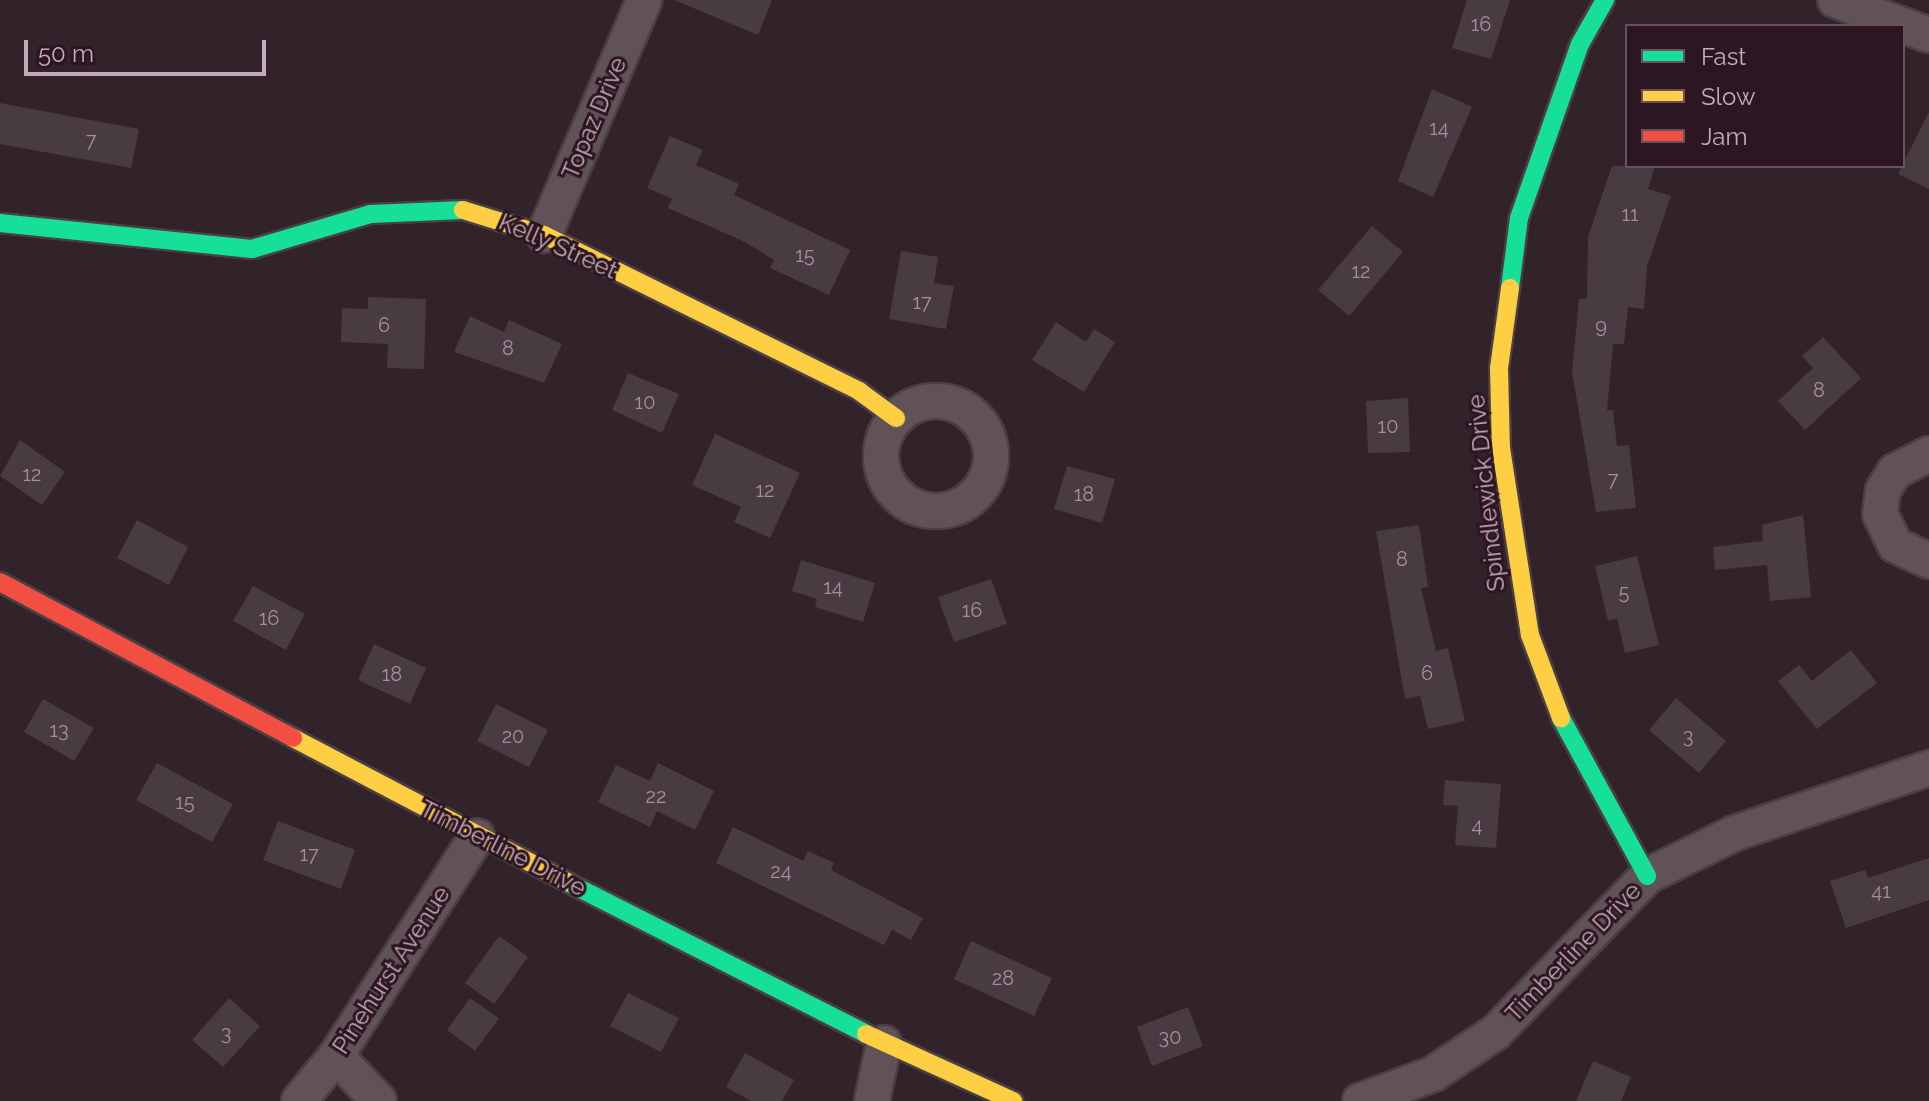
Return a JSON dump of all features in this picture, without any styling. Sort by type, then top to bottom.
[{"type":"street","name":"Topaz Drive","points":[[544,235],[644,0]]},
{"type":"street","name":"Spindlewick Drive","points":[[1605,0],[1575,59],[1519,218],[1499,368],[1501,448],[1530,635],[1556,708],[1647,876]]},
{"type":"street","points":[[1835,0],[1899,24]]},
{"type":"street","points":[[1905,26],[1929,35]]},
{"type":"street","name":"Kelly Street","points":[[0,223],[216,250],[252,249],[371,214],[458,208],[544,235],[859,391],[896,418]]},
{"type":"street","points":[[1929,454],[1895,471],[1883,490],[1880,514],[1895,545],[1929,561]]},
{"type":"street","name":"Timberline Drive","points":[[0,582],[477,836],[884,1043],[1013,1101]]},
{"type":"street","name":"Timberline Drive","points":[[1360,1101],[1418,1092],[1505,1024],[1647,876],[1735,833],[1929,768]]},
{"type":"street","name":"Pinehurst Avenue","points":[[299,1101],[336,1056],[477,836]]},
{"type":"street","points":[[872,1101],[884,1043]]},
{"type":"street","points":[[336,1056],[379,1101]]},
{"type":"building","points":[[674,0],[772,0],[758,35]]},
{"type":"building","points":[[1467,0],[1510,0],[1491,59],[1452,48]]},
{"type":"building","points":[[1432,89],[1472,107],[1433,197],[1398,181]]},
{"type":"building","points":[[0,103],[139,129],[131,168],[0,144]]},
{"type":"building","points":[[1929,112],[1929,189],[1898,174],[1901,168],[1905,168],[1905,160]]},
{"type":"building","points":[[670,136],[703,150],[696,165],[739,184],[734,195],[850,250],[829,295],[770,268],[774,260],[745,242],[668,208],[672,199],[647,188]]},
{"type":"building","points":[[1612,166],[1654,168],[1648,189],[1671,196],[1647,266],[1644,309],[1628,307],[1624,344],[1613,344],[1607,410],[1613,410],[1617,446],[1629,445],[1636,508],[1596,512],[1572,372],[1579,299],[1587,299],[1588,237]]},
{"type":"building","points":[[1372,226],[1403,252],[1349,316],[1318,290]]},
{"type":"building","points":[[901,251],[938,257],[934,283],[954,286],[946,329],[889,319]]},
{"type":"building","points":[[368,297],[426,299],[424,369],[387,368],[388,344],[341,342],[342,308],[368,309]]},
{"type":"building","points":[[470,316],[504,332],[509,320],[562,344],[544,383],[454,352]]},
{"type":"building","points":[[1056,322],[1086,342],[1094,329],[1115,342],[1084,392],[1032,360]]},
{"type":"building","points":[[1823,337],[1861,378],[1805,430],[1778,401],[1813,368],[1802,356]]},
{"type":"building","points":[[628,373],[679,394],[662,433],[612,410]]},
{"type":"building","points":[[1408,398],[1410,452],[1368,453],[1366,401]]},
{"type":"building","points":[[715,434],[800,473],[770,538],[734,522],[741,507],[692,485]]},
{"type":"building","points":[[20,440],[65,472],[42,505],[0,476]]},
{"type":"building","points":[[1067,466],[1115,479],[1102,523],[1054,509]]},
{"type":"building","points":[[1803,515],[1811,597],[1770,601],[1767,565],[1715,570],[1713,547],[1763,541],[1762,525]]},
{"type":"building","points":[[137,520],[188,547],[169,585],[117,558]]},
{"type":"building","points":[[1419,525],[1428,587],[1421,588],[1436,651],[1448,648],[1465,721],[1428,729],[1420,696],[1405,699],[1376,531]]},
{"type":"building","points":[[1637,556],[1659,645],[1625,653],[1617,618],[1608,621],[1595,566]]},
{"type":"building","points":[[801,560],[875,583],[863,622],[815,607],[817,599],[792,591]]},
{"type":"building","points":[[991,579],[1007,624],[954,642],[938,597]]},
{"type":"building","points":[[253,586],[305,614],[286,650],[233,621]]},
{"type":"building","points":[[374,644],[426,668],[410,704],[358,680]]},
{"type":"building","points":[[1851,650],[1877,683],[1817,729],[1778,681],[1799,665],[1812,681]]},
{"type":"building","points":[[1676,698],[1726,741],[1699,773],[1649,730]]},
{"type":"building","points":[[43,699],[94,728],[74,761],[24,732]]},
{"type":"building","points":[[496,704],[548,730],[529,767],[477,741]]},
{"type":"building","points":[[157,763],[233,804],[212,842],[136,800]]},
{"type":"building","points":[[658,763],[714,791],[695,830],[657,811],[650,827],[598,802],[616,765],[650,781]]},
{"type":"building","points":[[1445,780],[1501,784],[1496,848],[1455,845],[1458,806],[1443,805]]},
{"type":"building","points":[[278,821],[355,850],[341,889],[263,860]]},
{"type":"building","points":[[733,827],[803,861],[808,851],[834,863],[831,870],[923,918],[911,940],[892,930],[884,945],[716,863]]},
{"type":"building","points":[[1929,858],[1929,900],[1846,928],[1830,881],[1865,870],[1868,878]]},
{"type":"building","points":[[499,936],[528,957],[494,1004],[465,983]]},
{"type":"building","points":[[971,941],[1052,978],[1034,1016],[954,979]]},
{"type":"building","points":[[628,993],[679,1018],[661,1052],[610,1026]]},
{"type":"building","points":[[229,998],[260,1026],[223,1067],[192,1040]]},
{"type":"building","points":[[470,998],[499,1018],[475,1051],[447,1030]]},
{"type":"building","points":[[1188,1007],[1203,1046],[1152,1066],[1137,1027]]},
{"type":"building","points":[[745,1053],[794,1080],[782,1101],[751,1101],[726,1087]]},
{"type":"building","points":[[1593,1061],[1631,1077],[1621,1101],[1576,1101]]},
{"type":"traffic: fast","points":[[1510,288],[1519,218],[1580,44],[1605,0]]},
{"type":"traffic: fast","points":[[0,223],[252,249],[371,214],[463,210]]},
{"type":"traffic: fast","points":[[1561,718],[1647,876]]},
{"type":"traffic: fast","points":[[567,882],[866,1034]]},
{"type":"traffic: slow","points":[[463,210],[544,235],[859,391],[896,418]]},
{"type":"traffic: slow","points":[[1510,288],[1499,368],[1501,448],[1530,635],[1561,718]]},
{"type":"traffic: slow","points":[[293,738],[567,882]]},
{"type":"traffic: slow","points":[[866,1034],[1013,1101]]},
{"type":"traffic: jam","points":[[0,582],[293,738]]}]
